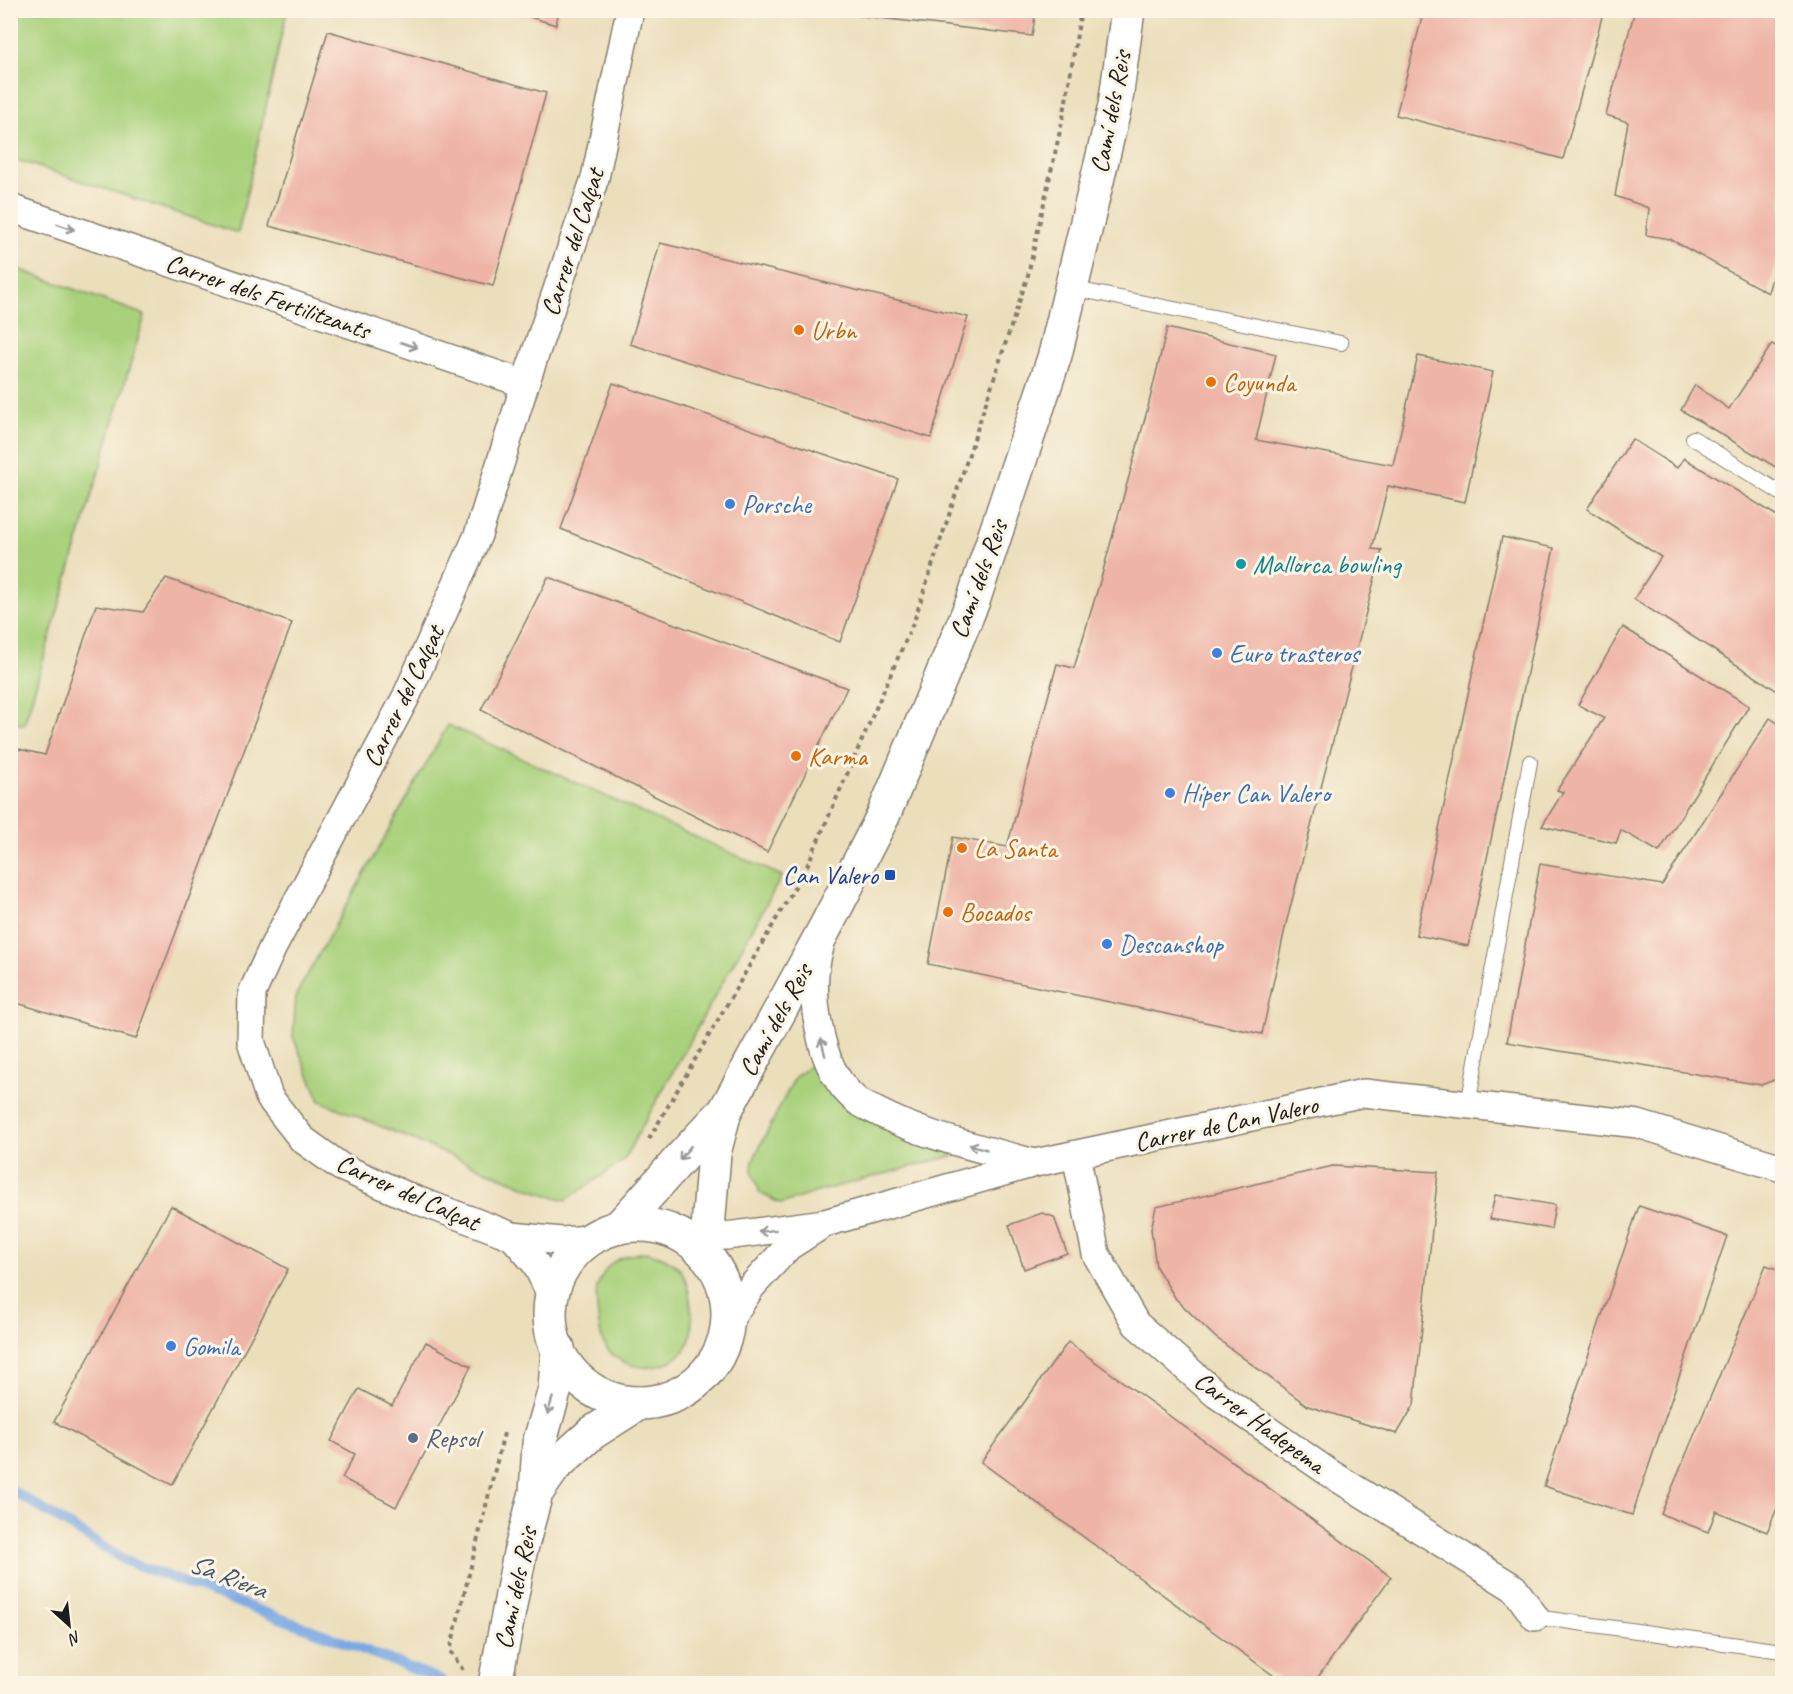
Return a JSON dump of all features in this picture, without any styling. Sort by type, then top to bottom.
[{"type":"street","name":"Carrer del Calçat","points":[[512,1236],[414,1199],[341,1167],[302,1138],[269,1097],[251,1041],[252,993],[272,949],[406,697],[478,535],[525,384],[595,178],[630,10]]},
{"type":"street","name":"Camí dels Reis","points":[[725,1111],[824,930],[883,816],[973,601],[1055,356],[1115,106],[1128,10]]},
{"type":"street","name":"Carrer dels Fertilitzants","points":[[10,208],[525,384]]},
{"type":"street","name":"Carrer de Can Valero","points":[[824,930],[815,964],[813,994],[826,1057],[840,1083],[857,1101],[888,1118],[932,1134],[1035,1163],[1364,1093],[1638,1124],[1782,1168]]},
{"type":"street","points":[[725,1111],[714,1153],[699,1242],[720,1279],[728,1304],[728,1333],[717,1360],[698,1383],[672,1397],[639,1403],[617,1402],[588,1388],[568,1367],[554,1341],[550,1311],[555,1283],[568,1259],[605,1233],[651,1193],[696,1140],[725,1111]]},
{"type":"street","name":"Carrer Hadepema","points":[[1076,1155],[1096,1254],[1136,1324],[1225,1400],[1328,1472],[1514,1588],[1535,1617]]},
{"type":"street","points":[[512,1236],[561,1241],[642,1224],[674,1231],[699,1242],[825,1223],[1035,1163]]},
{"type":"street","points":[[728,1322],[752,1286],[788,1247],[825,1223]]},
{"type":"street","points":[[512,1236],[536,1264],[552,1297]]},
{"type":"street","points":[[536,1493],[539,1444],[555,1389],[558,1348]]},
{"type":"street","points":[[536,1493],[555,1466],[585,1440],[639,1403]]},
{"type":"street","name":"Camí dels Reis","points":[[481,1680],[536,1493]]},
{"type":"lane","points":[[1071,288],[1341,343]]},
{"type":"lane","points":[[1693,438],[1782,494]]},
{"type":"lane","points":[[1468,1105],[1530,762]]},
{"type":"lane","points":[[1535,1617],[1782,1651]]},
{"type":"path","points":[[644,1148],[807,866],[914,621],[1028,274],[1065,113],[1081,10]]},
{"type":"path","points":[[481,1680],[450,1651],[505,1432]]},
{"type":"green space","points":[[11,10],[287,11],[238,233],[11,158]]},
{"type":"green space","points":[[10,266],[145,315],[24,725],[10,722]]},
{"type":"green space","points":[[448,725],[782,876],[623,1161],[566,1200],[538,1192],[320,1101],[293,1037],[296,995]]},
{"type":"green space","points":[[816,1061],[960,1154],[823,1190],[781,1204],[760,1193],[752,1170],[753,1160],[795,1077]]},
{"type":"green space","points":[[645,1252],[663,1257],[678,1267],[689,1293],[692,1317],[690,1339],[685,1350],[671,1361],[650,1367],[634,1366],[620,1360],[607,1349],[602,1337],[597,1299],[598,1284],[611,1264],[623,1257]]},
{"type":"building","points":[[507,10],[559,10],[556,25]]},
{"type":"building","points":[[830,10],[1036,10],[1032,36],[830,12]]},
{"type":"building","points":[[1424,10],[1604,10],[1563,159],[1396,115]]},
{"type":"building","points":[[1635,10],[1782,10],[1782,241],[1768,293],[1670,239],[1646,235],[1649,208],[1615,196],[1628,122],[1606,115]]},
{"type":"building","points":[[328,31],[546,93],[493,286],[269,226]]},
{"type":"building","name":"Urbn","points":[[660,243],[968,317],[931,438],[630,344]]},
{"type":"building","points":[[1167,328],[1276,354],[1256,440],[1393,465],[1418,356],[1493,372],[1465,502],[1388,486],[1372,549],[1382,550],[1286,924],[1262,1034],[928,964],[953,837],[1007,847],[1057,664],[1074,668],[1147,411]]},
{"type":"building","points":[[1772,344],[1782,350],[1782,471],[1681,410],[1695,385],[1729,409]]},
{"type":"building","name":"Porsche","points":[[613,383],[898,479],[840,642],[561,529]]},
{"type":"building","points":[[1632,439],[1677,468],[1684,458],[1782,519],[1782,694],[1634,599],[1661,557],[1587,509]]},
{"type":"building","points":[[1502,537],[1554,548],[1468,946],[1416,935]]},
{"type":"building","points":[[548,577],[847,688],[767,852],[481,710]]},
{"type":"building","points":[[166,578],[292,623],[136,1039],[10,1001],[10,747],[45,755],[96,605],[143,612]]},
{"type":"building","points":[[1623,627],[1749,706],[1659,852],[1621,830],[1616,843],[1542,826],[1563,792],[1557,790],[1604,718],[1578,705]]},
{"type":"building","points":[[1770,718],[1782,726],[1782,1077],[1761,1085],[1507,1042],[1540,864],[1662,885]]},
{"type":"building","points":[[1333,1166],[1438,1172],[1414,1405],[1397,1434],[1308,1406],[1215,1337],[1176,1299],[1156,1267],[1151,1229],[1156,1207]]},
{"type":"building","points":[[1495,1195],[1555,1205],[1551,1229],[1490,1219]]},
{"type":"building","name":"Gomila","points":[[171,1206],[288,1269],[172,1485],[54,1422]]},
{"type":"building","points":[[1639,1206],[1727,1236],[1632,1515],[1544,1486]]},
{"type":"building","points":[[1042,1213],[1054,1217],[1067,1253],[1024,1269],[1009,1225]]},
{"type":"building","points":[[1766,1265],[1782,1271],[1782,1496],[1767,1532],[1716,1511],[1708,1532],[1661,1514]]},
{"type":"building","points":[[426,1342],[471,1366],[396,1507],[342,1478],[355,1454],[331,1441],[359,1389],[392,1406]]},
{"type":"building","points":[[1068,1342],[1391,1577],[1313,1684],[1285,1684],[981,1462]]},
{"type":"waterway","name":"Sa Riera","points":[[10,1489],[126,1561],[441,1680]]},
{"type":"place","name":"Urbn","points":[[799,330]]},
{"type":"place","name":"Coyunda","points":[[1211,382]]},
{"type":"place","name":"Porsche","points":[[730,504]]},
{"type":"place","name":"Mallorca bowling","points":[[1241,564]]},
{"type":"place","name":"Euro trasteros","points":[[1217,653]]},
{"type":"place","name":"Karma","points":[[796,756]]},
{"type":"place","name":"Híper Can Valero","points":[[1170,793]]},
{"type":"place","name":"La Santa","points":[[962,848]]},
{"type":"place","name":"Can Valero","points":[[890,875]]},
{"type":"place","name":"Bocados","points":[[948,912]]},
{"type":"place","name":"Descanshop","points":[[1107,944]]},
{"type":"place","name":"Gomila","points":[[171,1346]]},
{"type":"place","name":"Repsol","points":[[413,1438]]}]
